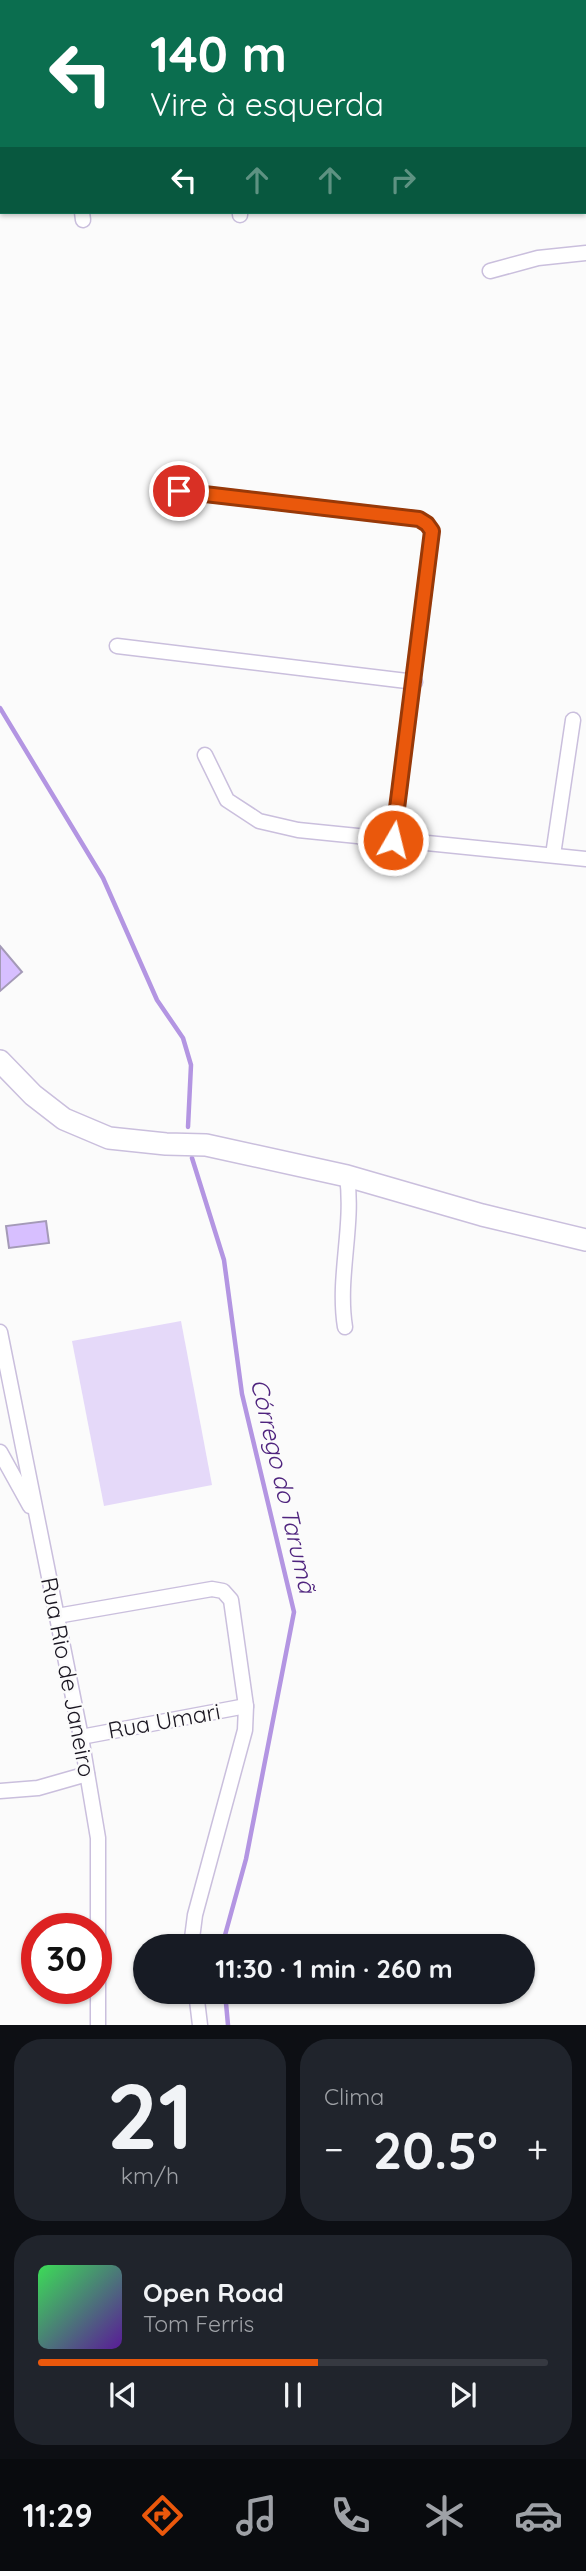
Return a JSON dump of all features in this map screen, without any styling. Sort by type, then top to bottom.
[{"type":"street","points":[[490,271],[538,258],[586,253]]},
{"type":"street","points":[[179,491],[419,519],[432,531],[393,840]]},
{"type":"street","points":[[117,646],[415,682]]},
{"type":"street","points":[[553,855],[573,720]]},
{"type":"street","points":[[205,755],[227,800],[259,821],[298,830],[586,859]]},
{"type":"street","points":[[0,1061],[33,1095],[64,1119],[109,1138],[206,1145],[347,1176],[482,1215],[586,1240]]},
{"type":"street","points":[[345,1327],[343,1297],[351,1202],[347,1176]]},
{"type":"street","name":"Rua Rio de Janeiro","points":[[0,1332],[81,1737],[98,1838],[98,2025]]},
{"type":"street","points":[[0,1452],[36,1516]]},
{"type":"street","points":[[57,1616],[212,1589],[223,1591],[231,1600],[246,1706],[245,1730],[195,1915],[193,1934]]},
{"type":"street","name":"Rua Umari","points":[[81,1737],[246,1706]]},
{"type":"street","points":[[0,1791],[38,1788],[87,1774]]},
{"type":"street","points":[[197,2004],[200,2025]]},
{"type":"shaded area","points":[[181,1321],[212,1485],[104,1506],[72,1341]]},
{"type":"building","points":[[0,946],[22,972],[0,991]]},
{"type":"building","points":[[46,1221],[49,1243],[9,1248],[6,1226]]},
{"type":"waterway","name":"Córrego do Tarumã","points":[[0,708],[103,878],[157,1000],[183,1038],[191,1065],[188,1127]]},
{"type":"waterway","name":"Córrego do Tarumã","points":[[192,1158],[224,1260],[242,1394],[294,1612],[246,1859],[225,1934]]},
{"type":"waterway","name":"Córrego do Tarumã","points":[[226,2004],[228,2025]]},
{"type":"route","points":[[179,491],[419,519],[432,531],[393,840]]}]
